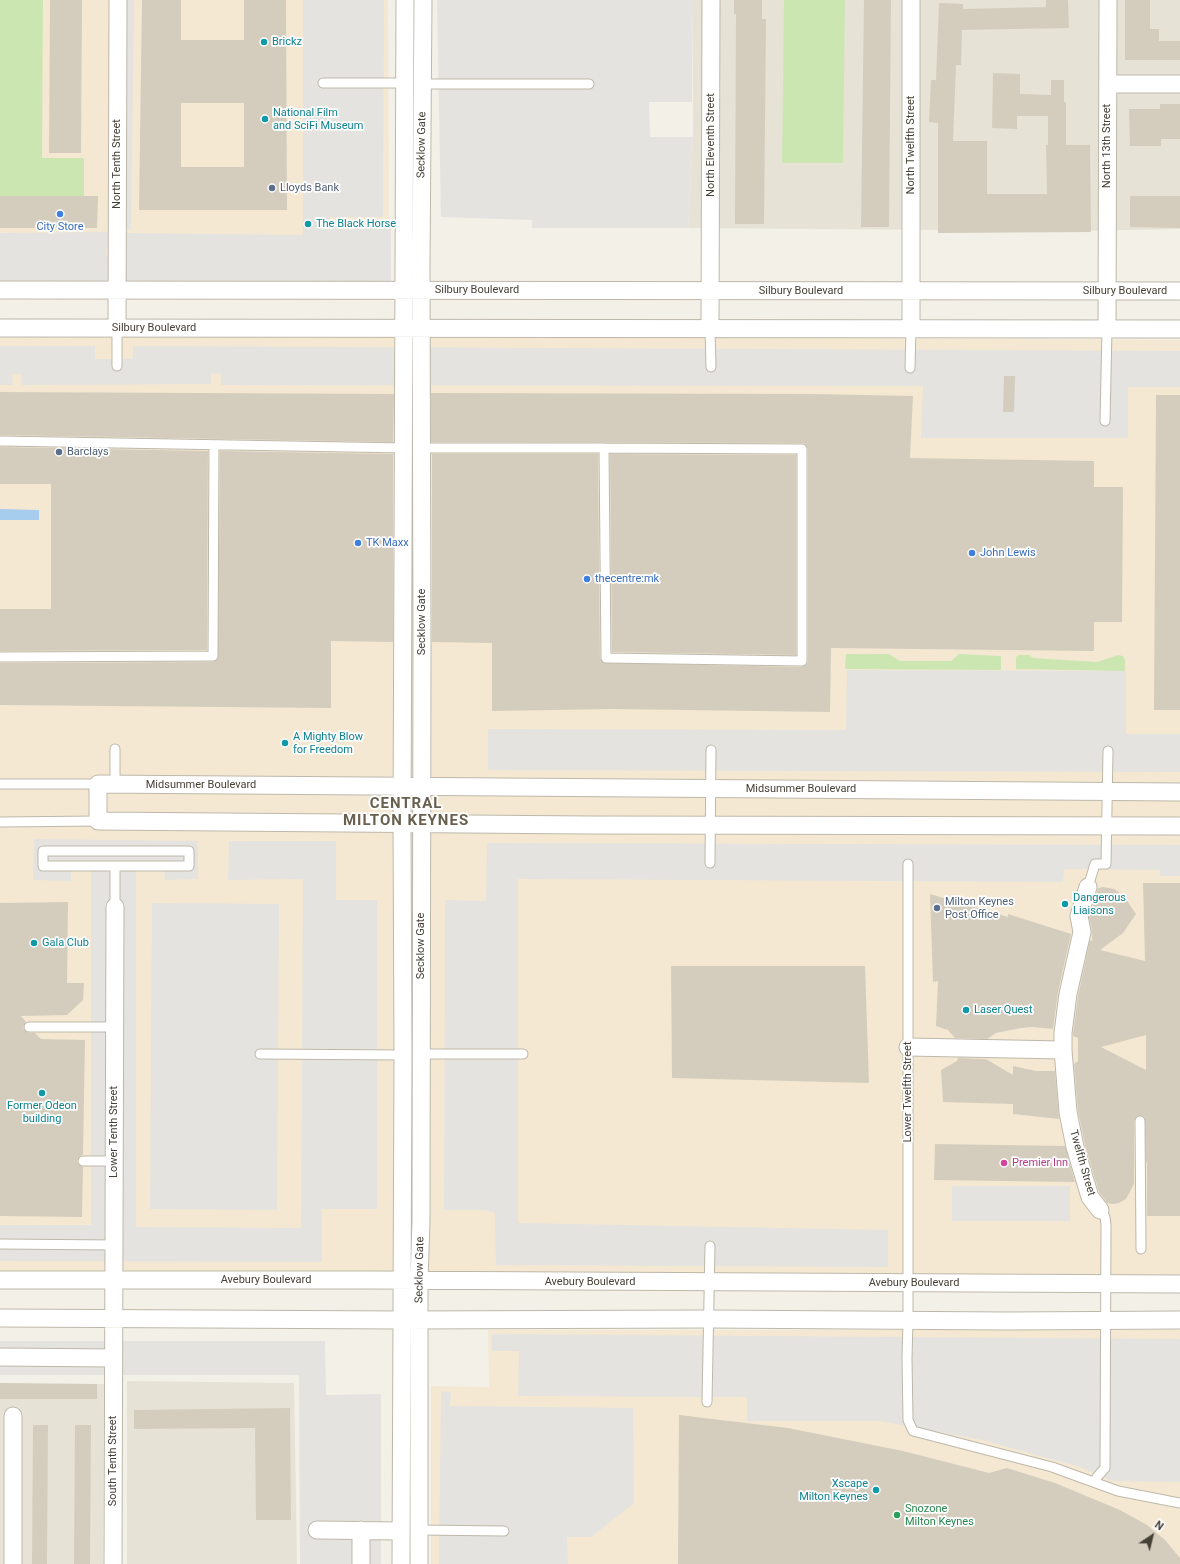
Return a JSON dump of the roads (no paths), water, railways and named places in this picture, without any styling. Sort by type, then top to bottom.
[{"type":"street","name":"North Tenth Street","points":[[117,328],[118,0]]},
{"type":"street","name":"Secklow Gate","points":[[402,1320],[404,1055],[402,895],[403,225],[405,0]]},
{"type":"street","name":"Secklow Gate","points":[[419,1564],[422,786],[421,290],[423,0]]},
{"type":"street","name":"North Eleventh Street","points":[[710,329],[711,0]]},
{"type":"street","name":"North Twelfth Street","points":[[911,0],[911,329]]},
{"type":"street","name":"North 13th Street","points":[[1107,329],[1108,0]]},
{"type":"street","points":[[1108,84],[1180,84]]},
{"type":"street","points":[[0,290],[403,290]]},
{"type":"street","name":"Silbury Boulevard","points":[[403,290],[1180,291]]},
{"type":"street","name":"Silbury Boulevard","points":[[0,328],[421,328]]},
{"type":"street","points":[[421,328],[1180,329]]},
{"type":"street","points":[[98,784],[98,821],[222,821],[326,824],[1180,826]]},
{"type":"street","name":"Midsummer Boulevard","points":[[98,784],[1180,792]]},
{"type":"street","name":"Twelfth Street","points":[[1088,887],[1080,916],[1082,932],[1068,994],[1063,1033],[1063,1050],[1068,1112],[1075,1147],[1090,1197],[1100,1210]]},
{"type":"street","name":"Lower Tenth Street","points":[[114,1358],[115,907]]},
{"type":"street","points":[[908,1047],[1063,1050]]},
{"type":"street","name":"Avebury Boulevard","points":[[0,1280],[1180,1284]]},
{"type":"street","points":[[0,1318],[402,1320],[708,1319],[908,1321],[1180,1320]]},
{"type":"street","points":[[401,1564],[402,1320]]},
{"type":"street","points":[[0,1357],[114,1358]]},
{"type":"street","name":"South Tenth Street","points":[[114,1358],[114,1564]]},
{"type":"street","points":[[13,1416],[13,1564]]},
{"type":"street","points":[[317,1530],[402,1531]]},
{"type":"street","points":[[361,1530],[361,1564]]},
{"type":"lane","points":[[323,83],[405,83]]},
{"type":"lane","points":[[423,84],[589,84]]},
{"type":"lane","points":[[117,328],[117,366]]},
{"type":"lane","points":[[710,329],[711,367]]},
{"type":"lane","points":[[910,368],[911,329]]},
{"type":"lane","points":[[1105,420],[1107,329]]},
{"type":"lane","points":[[0,441],[403,448],[604,448],[802,449],[802,661],[606,658],[604,448]]},
{"type":"lane","points":[[0,656],[213,656],[214,444]]},
{"type":"lane","points":[[115,750],[115,785]]},
{"type":"lane","points":[[710,863],[711,750]]},
{"type":"lane","points":[[1106,825],[1108,751]]},
{"type":"lane","name":"Midsummer Boulevard","points":[[0,784],[98,784]]},
{"type":"lane","points":[[0,822],[98,821]]},
{"type":"lane","name":"Twelfth Street","points":[[1088,887],[1095,864],[1106,864],[1106,825]]},
{"type":"lane","points":[[43,851],[189,851],[189,866],[115,866],[44,866],[43,851]]},
{"type":"lane","name":"Lower Twelfth Street","points":[[908,864],[908,1420],[913,1431],[1018,1457],[1096,1482]]},
{"type":"lane","points":[[115,866],[115,907]]},
{"type":"lane","points":[[29,1027],[114,1027]]},
{"type":"lane","points":[[260,1054],[404,1055]]},
{"type":"lane","points":[[421,1054],[523,1054]]},
{"type":"lane","points":[[1140,1122],[1141,1249]]},
{"type":"lane","points":[[83,1161],[114,1161]]},
{"type":"lane","name":"Twelfth Street","points":[[1096,1482],[1097,1477],[1105,1468],[1106,1225],[1105,1217],[1100,1210]]},
{"type":"lane","points":[[0,1244],[114,1245]]},
{"type":"lane","points":[[707,1402],[710,1246]]},
{"type":"lane","points":[[1096,1482],[1118,1491],[1180,1503]]},
{"type":"lane","points":[[420,1530],[504,1531]]},
{"type":"water","points":[[0,509],[39,510],[39,520],[0,520]]},
{"type":"place","name":"Brickz","points":[[264,42]]},
{"type":"place","name":"National Film and SciFi Museum","points":[[265,119]]},
{"type":"place","name":"Lloyds Bank","points":[[272,188]]},
{"type":"place","name":"City Store","points":[[60,214]]},
{"type":"place","name":"The Black Horse","points":[[308,224]]},
{"type":"place","name":"Barclays","points":[[59,452]]},
{"type":"place","name":"TK Maxx","points":[[358,543]]},
{"type":"place","name":"John Lewis","points":[[972,553]]},
{"type":"place","name":"thecentre:mk","points":[[587,579]]},
{"type":"place","name":"A Mighty Blow for Freedom","points":[[285,743]]},
{"type":"place","name":"Dangerous Liaisons","points":[[1065,904]]},
{"type":"place","name":"Milton Keynes Post Office","points":[[937,908]]},
{"type":"place","name":"Gala Club","points":[[34,943]]},
{"type":"place","name":"Laser Quest","points":[[966,1010]]},
{"type":"place","name":"Former Odeon building","points":[[42,1093]]},
{"type":"place","name":"Premier Inn","points":[[1004,1163]]},
{"type":"place","name":"Xscape Milton Keynes","points":[[876,1490]]},
{"type":"place","name":"Snozone Milton Keynes","points":[[897,1515]]},
{"type":"district","name":"CENTRAL MILTON KEYNES","points":[[406,812]]}]
